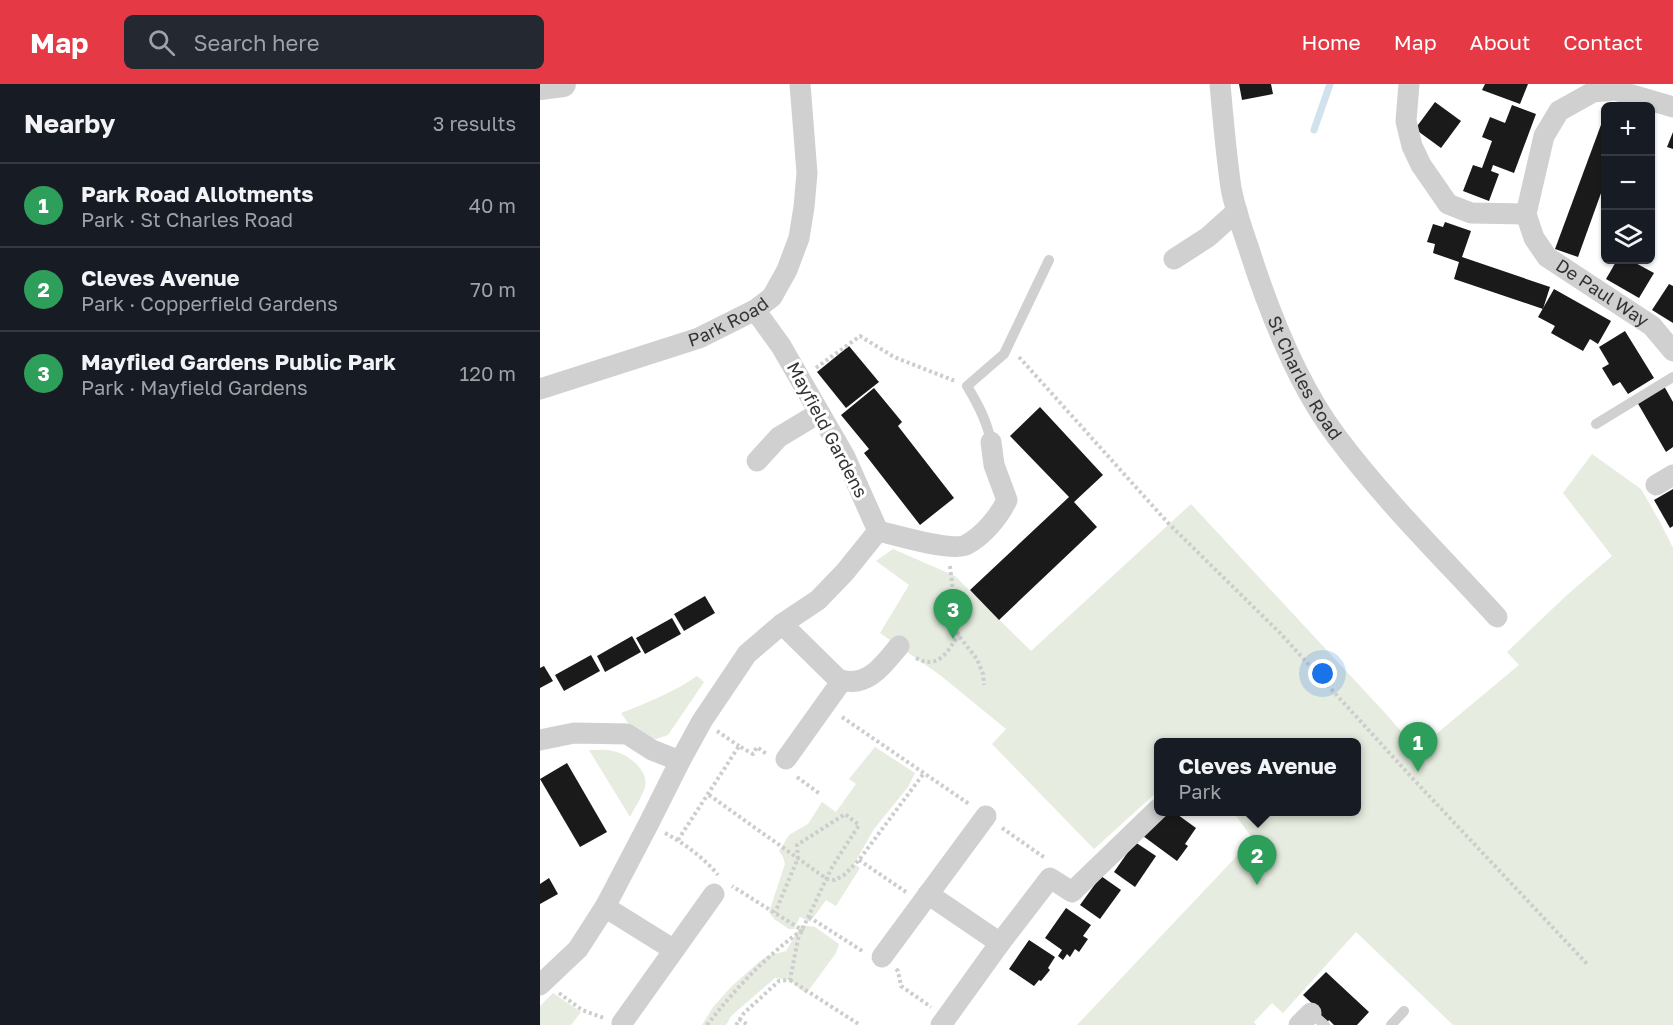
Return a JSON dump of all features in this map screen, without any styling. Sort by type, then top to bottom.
[{"type":"street","points":[[540,87],[563,84]]},
{"type":"street","name":"Park Road","points":[[540,389],[699,338],[755,310],[772,297],[787,270],[799,238],[804,207],[807,173],[800,84]]},
{"type":"street","name":"St Charles Road","points":[[1220,84],[1231,189],[1237,211],[1261,287],[1303,382],[1336,436],[1375,484],[1497,617]]},
{"type":"street","points":[[1409,84],[1406,122],[1412,146],[1421,165],[1449,204],[1471,213],[1526,214],[1544,135],[1559,111],[1592,88],[1615,90],[1673,106]]},
{"type":"street","points":[[1174,260],[1209,237],[1237,211]]},
{"type":"street","name":"De Paul Way","points":[[1526,214],[1534,238],[1547,257],[1645,320],[1673,351]]},
{"type":"street","name":"Mayfield Gardens","points":[[755,310],[781,346],[845,457],[878,531]]},
{"type":"street","points":[[757,461],[779,437],[819,413]]},
{"type":"street","points":[[542,983],[578,949],[605,907],[702,721],[747,654],[782,624],[818,600],[845,572],[878,531],[949,547],[965,545],[985,530],[1000,514],[1006,500],[994,465],[991,442]]},
{"type":"street","points":[[782,624],[841,682]]},
{"type":"street","points":[[784,762],[841,680],[857,681],[873,675],[899,646]]},
{"type":"street","points":[[540,740],[574,733],[627,734],[652,750],[680,761]]},
{"type":"street","points":[[944,1021],[1050,878],[1072,892],[1154,813]]},
{"type":"street","points":[[882,957],[986,816]]},
{"type":"street","points":[[622,1023],[718,887]]},
{"type":"street","points":[[925,899],[1000,943]]},
{"type":"street","points":[[605,907],[674,951]]},
{"type":"lane","points":[[991,442],[984,417],[967,386],[1004,354],[1049,260]]},
{"type":"lane","points":[[1596,424],[1673,377]]},
{"type":"lane","points":[[1391,1025],[1404,1011]]},
{"type":"path","points":[[800,379],[860,336],[894,357],[967,386]]},
{"type":"path","points":[[1009,345],[1169,524],[1280,633],[1588,965]]},
{"type":"path","points":[[949,547],[958,635],[977,659],[983,674],[984,685]]},
{"type":"path","points":[[899,646],[918,660],[935,662],[951,647],[958,635]]},
{"type":"path","points":[[825,705],[1048,861],[1050,878]]},
{"type":"path","points":[[678,840],[739,746],[753,754],[757,747],[784,762],[820,794]]},
{"type":"path","points":[[708,795],[827,879],[835,880],[844,875],[859,860],[924,773]]},
{"type":"path","points":[[775,913],[798,858],[797,845],[845,814],[859,825],[832,867],[802,930],[790,980]]},
{"type":"path","points":[[649,823],[678,840],[710,866],[718,887],[775,913],[802,930]]},
{"type":"path","points":[[859,860],[925,899]]},
{"type":"path","points":[[808,917],[862,951],[882,957],[898,971],[901,986],[944,1021]]},
{"type":"path","points":[[707,1025],[745,979],[781,945],[802,930]]},
{"type":"path","points":[[736,1025],[744,1012],[779,981],[790,980],[860,1025]]},
{"type":"path","points":[[542,983],[582,1010],[622,1023]]},
{"type":"path","points":[[739,1020],[748,1025]]},
{"type":"shaded area","points":[[1592,454],[1641,489],[1673,548],[1673,1025],[1453,1025],[1356,932],[1283,1013],[1272,1003],[1254,1022],[1256,1025],[1077,1025],[1253,839],[1236,816],[1361,816],[1361,738],[1154,738],[1154,795],[1094,849],[992,744],[1006,729],[940,675],[880,633],[909,585],[876,561],[893,549],[955,576],[1031,651],[1191,504],[1417,750],[1519,665],[1507,652],[1612,556],[1563,493]]},
{"type":"shaded area","points":[[697,676],[704,682],[668,735],[656,739],[646,737],[633,730],[621,713],[670,692]]},
{"type":"shaded area","points":[[875,747],[915,773],[908,787],[874,829],[854,864],[860,868],[836,906],[826,900],[810,922],[800,917],[794,929],[789,929],[774,919],[769,912],[785,864],[779,851],[789,835],[808,824],[822,802],[836,812],[856,784],[849,779]]},
{"type":"shaded area","points":[[589,750],[619,753],[631,759],[641,769],[645,787],[630,817]]},
{"type":"shaded area","points":[[801,925],[815,927],[839,944],[836,953],[806,994],[790,980],[775,978],[731,1016],[726,1025],[702,1025],[713,1007],[732,986],[759,962],[767,956],[786,951]]},
{"type":"shaded area","points":[[553,993],[581,1012],[571,1025],[540,1025],[540,1006]]},
{"type":"building","points":[[1239,84],[1271,84],[1273,94],[1242,100]]},
{"type":"building","points":[[1485,84],[1528,84],[1520,104],[1482,90]]},
{"type":"building","points":[[1435,102],[1461,121],[1441,148],[1415,129]]},
{"type":"building","points":[[1512,105],[1536,114],[1514,173],[1493,165],[1491,171],[1499,174],[1489,201],[1463,191],[1473,165],[1482,168],[1492,141],[1482,137],[1490,117],[1505,123]]},
{"type":"building","points":[[1601,125],[1601,193],[1578,257],[1555,249]]},
{"type":"building","points":[[1673,132],[1673,149],[1667,147]]},
{"type":"building","points":[[1445,222],[1471,231],[1462,257],[1550,287],[1543,309],[1454,279],[1459,262],[1433,253],[1435,244],[1427,242],[1433,224],[1443,227]]},
{"type":"building","points":[[1615,264],[1637,264],[1654,273],[1639,298],[1606,279]]},
{"type":"building","points":[[1669,284],[1673,286],[1673,323],[1652,310]]},
{"type":"building","points":[[1554,289],[1611,321],[1598,344],[1590,339],[1583,351],[1551,333],[1555,326],[1538,317]]},
{"type":"building","points":[[1625,331],[1654,378],[1628,394],[1620,382],[1613,386],[1602,368],[1609,364],[1599,347]]},
{"type":"building","points":[[849,346],[879,382],[846,408],[817,372]]},
{"type":"building","points":[[1664,386],[1673,402],[1673,447],[1666,452],[1637,402]]},
{"type":"building","points":[[874,388],[902,422],[898,426],[954,498],[920,525],[864,453],[869,449],[841,415]]},
{"type":"building","points":[[1040,407],[1103,475],[1074,502],[1097,527],[999,620],[970,590],[1069,497],[1010,436]]},
{"type":"building","points":[[1673,489],[1673,526],[1670,528],[1654,500]]},
{"type":"building","points":[[705,596],[715,613],[684,631],[674,614]]},
{"type":"building","points":[[672,618],[681,634],[645,654],[636,638]]},
{"type":"building","points":[[632,636],[641,652],[605,672],[597,656]]},
{"type":"building","points":[[591,655],[600,671],[564,691],[555,675]]},
{"type":"building","points":[[544,666],[553,681],[540,688],[540,668]]},
{"type":"building","points":[[567,763],[607,832],[580,847],[540,779]]},
{"type":"building","points":[[1158,816],[1180,816],[1196,828],[1185,844],[1188,846],[1177,861],[1143,836]]},
{"type":"building","points":[[1135,842],[1156,856],[1135,887],[1114,872]]},
{"type":"building","points":[[1101,876],[1121,890],[1100,919],[1080,905]]},
{"type":"building","points":[[549,878],[558,894],[540,904],[540,884]]},
{"type":"building","points":[[1066,908],[1091,925],[1083,936],[1088,939],[1079,952],[1075,949],[1070,957],[1067,954],[1063,960],[1058,956],[1062,950],[1045,938]]},
{"type":"building","points":[[1029,940],[1055,957],[1048,968],[1050,970],[1034,986],[1009,969]]},
{"type":"building","points":[[1326,972],[1369,1012],[1357,1025],[1334,1025],[1329,1020],[1326,1024],[1317,1016],[1321,1012],[1303,995]]},
{"type":"waterway","points":[[1314,130],[1330,84]]},
{"type":"place","name":"Mayfiled Gardens Public Park","points":[[953,639]]},
{"type":"place","name":"Park Road Allotments","points":[[1418,772]]},
{"type":"place","name":"Cleves Avenue","points":[[1257,885]]}]
